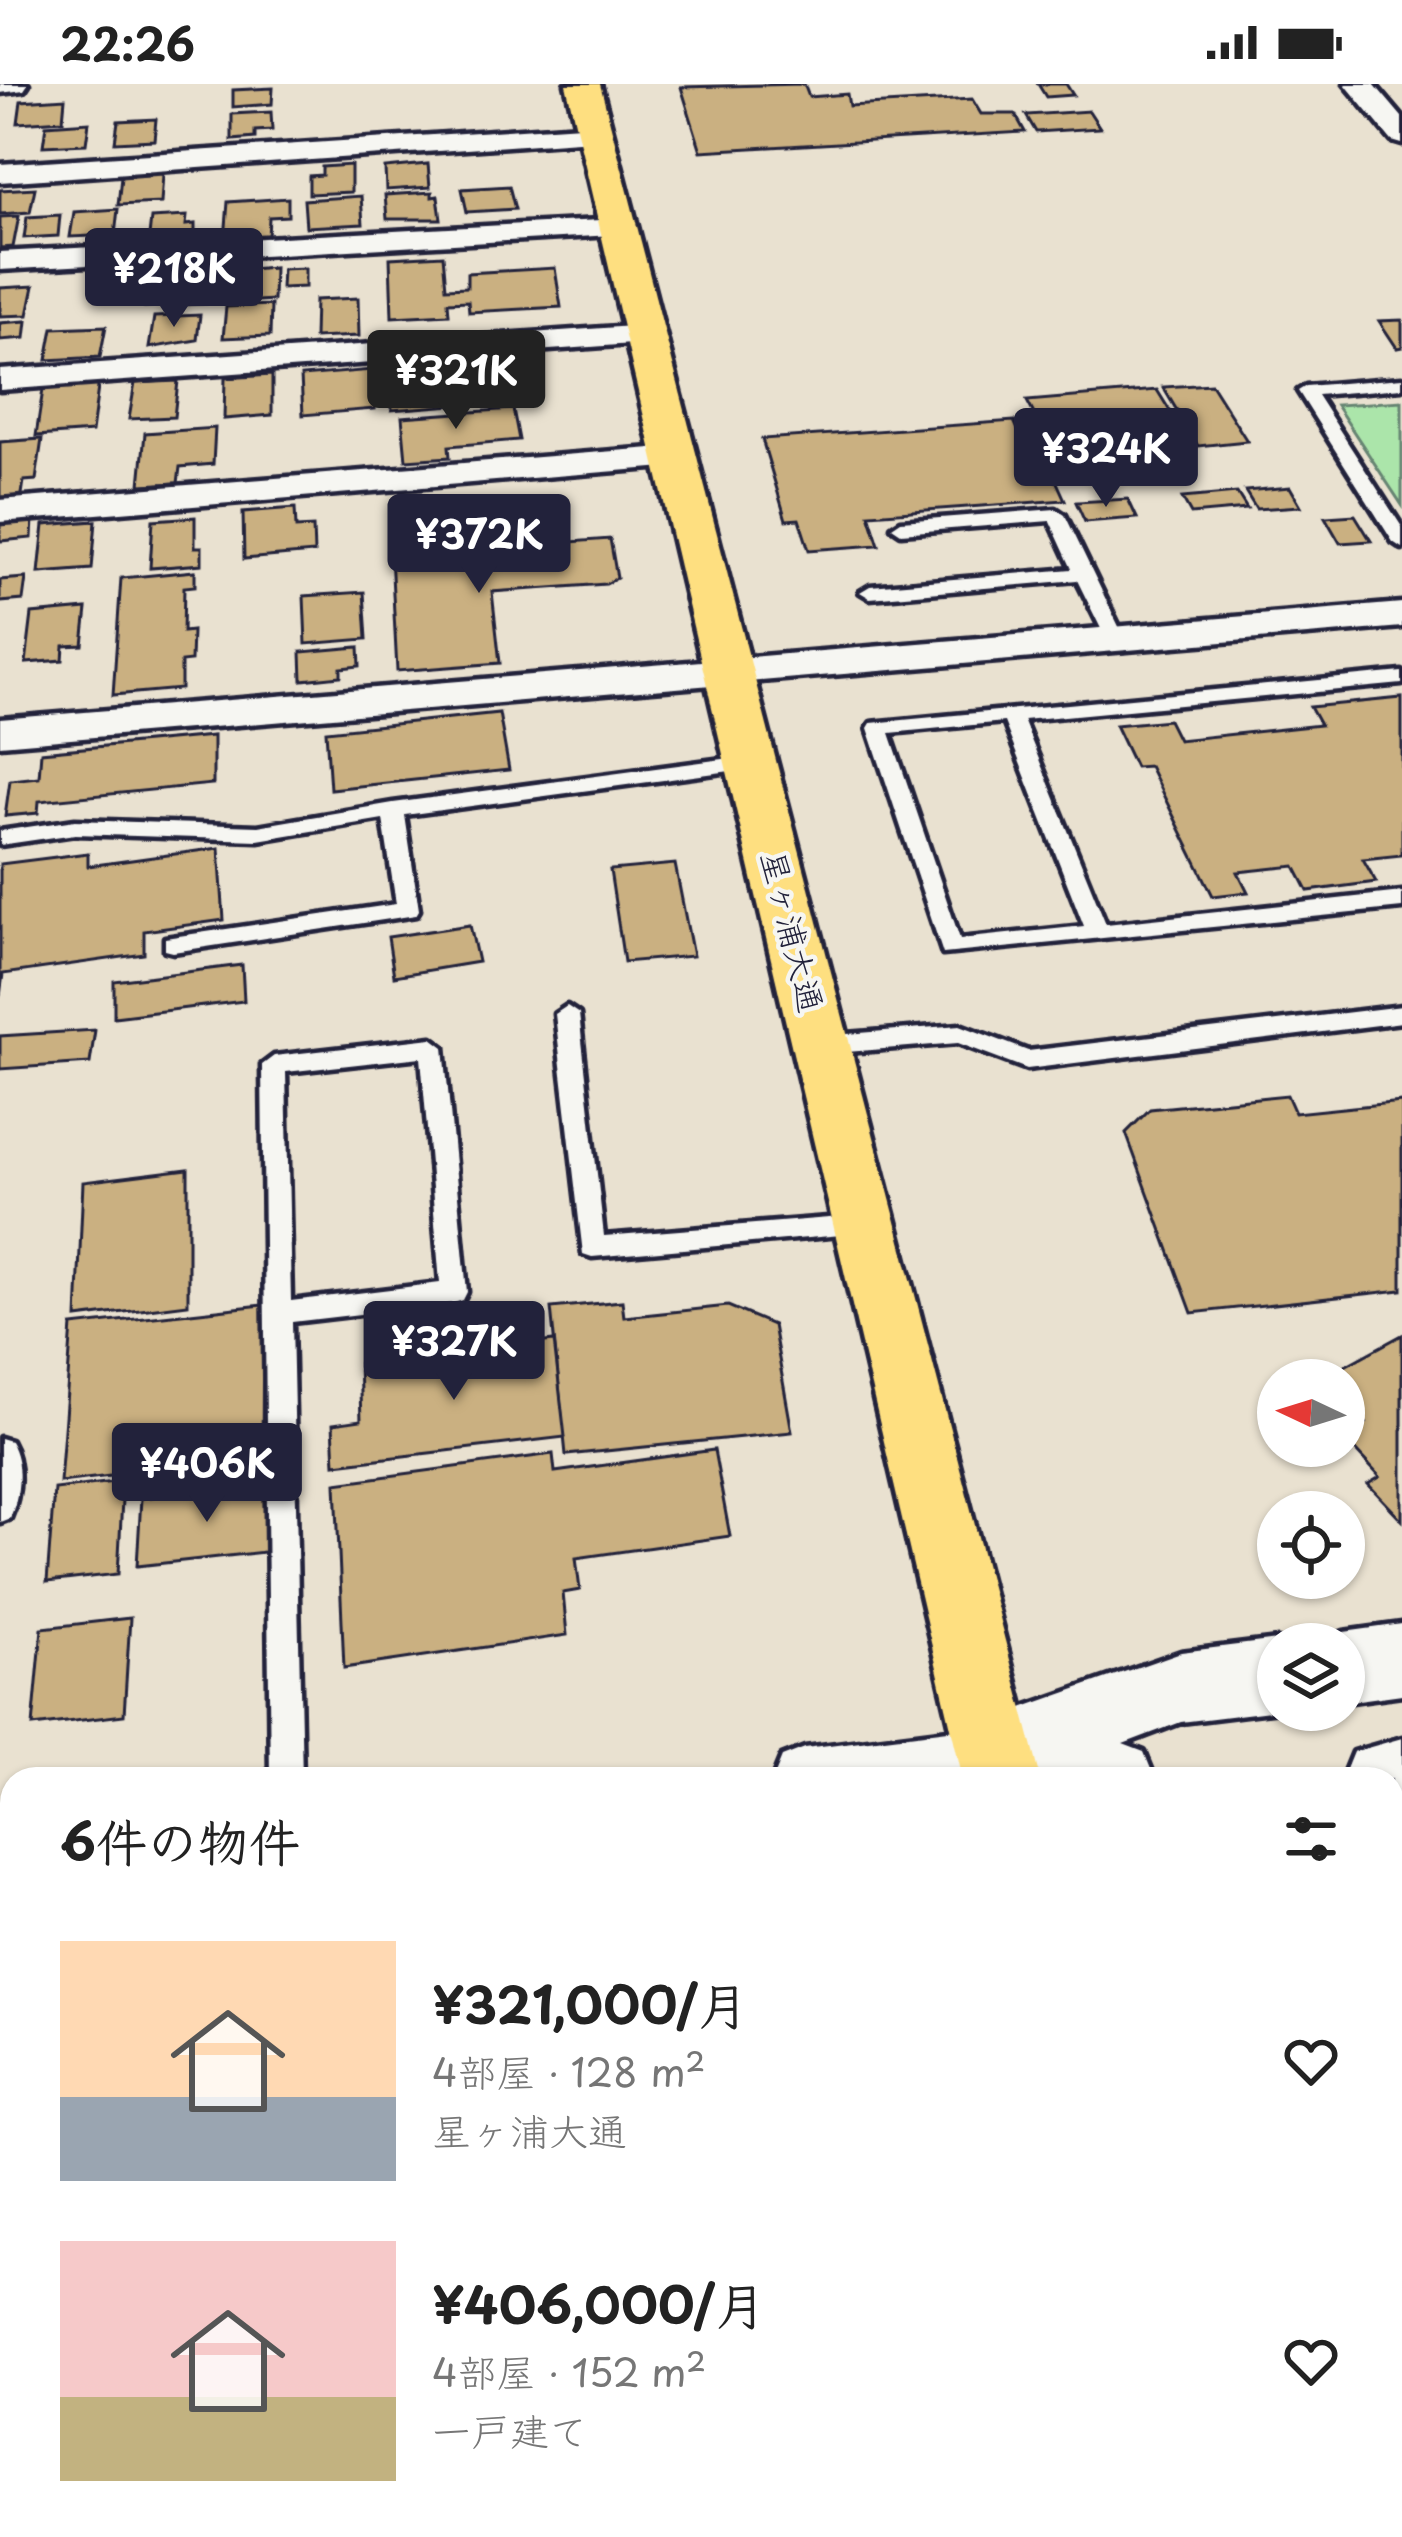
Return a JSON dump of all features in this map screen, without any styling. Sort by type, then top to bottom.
[{"type":"highway","name":"星ヶ浦大通","points":[[590,109],[999,1767]]},
{"type":"street","points":[[0,85],[14,84]]},
{"type":"street","points":[[1359,84],[1402,135]]},
{"type":"street","points":[[0,173],[590,109]]},
{"type":"street","points":[[0,261],[619,228]]},
{"type":"street","points":[[0,380],[647,335]]},
{"type":"street","points":[[0,511],[677,457]]},
{"type":"street","points":[[0,732],[1402,615]]},
{"type":"street","points":[[1365,1664],[1402,1659]]},
{"type":"street","points":[[999,1767],[1181,1687],[1257,1678]]},
{"type":"lane","points":[[1402,383],[1306,391],[1402,542]]},
{"type":"lane","points":[[901,527],[1056,515],[1114,639]]},
{"type":"lane","points":[[870,592],[1084,574]]},
{"type":"lane","points":[[1402,678],[878,728],[951,948],[1402,900]]},
{"type":"lane","points":[[1010,715],[1098,932]]},
{"type":"lane","points":[[0,838],[75,827],[259,833],[393,810],[753,762]]},
{"type":"lane","points":[[173,944],[408,910],[393,810]]},
{"type":"lane","points":[[567,1014],[592,1247],[866,1225]]},
{"type":"lane","points":[[822,1045],[960,1034],[1027,1060],[1402,1014]]},
{"type":"lane","points":[[278,1313],[454,1292],[432,1047],[274,1065],[278,1313],[286,1767]]},
{"type":"lane","points":[[0,1450],[5,1458],[0,1509]]},
{"type":"green space","points":[[1402,401],[1402,505],[1336,405]]},
{"type":"building","points":[[804,84],[809,97],[847,94],[849,106],[972,99],[981,114],[1015,114],[1025,132],[701,151],[681,87]]},
{"type":"building","points":[[1038,84],[1066,84],[1073,95],[1046,97]]},
{"type":"building","points":[[273,88],[272,104],[233,107],[233,90]]},
{"type":"building","points":[[65,98],[63,120],[18,123],[21,101]]},
{"type":"building","points":[[1089,111],[1100,128],[1036,132],[1026,115]]},
{"type":"building","points":[[271,112],[272,130],[255,131],[255,138],[232,140],[232,114]]},
{"type":"building","points":[[156,119],[154,140],[115,142],[118,121]]},
{"type":"building","points":[[89,122],[86,144],[43,146],[46,125]]},
{"type":"building","points":[[428,164],[430,187],[386,190],[385,168]]},
{"type":"building","points":[[351,165],[351,192],[309,194],[309,176],[322,175],[322,167]]},
{"type":"building","points":[[163,174],[161,203],[118,205],[121,177]]},
{"type":"building","points":[[509,186],[515,209],[467,212],[462,189]]},
{"type":"building","points":[[35,188],[30,212],[0,214],[0,190]]},
{"type":"building","points":[[432,192],[432,197],[438,196],[441,219],[387,219],[385,195]]},
{"type":"building","points":[[361,196],[363,224],[306,227],[304,200]]},
{"type":"building","points":[[288,198],[288,216],[269,217],[268,238],[225,240],[228,202]]},
{"type":"building","points":[[118,209],[115,235],[70,237],[74,212]]},
{"type":"building","points":[[60,215],[58,236],[24,238],[27,217]]},
{"type":"building","points":[[19,216],[13,247],[0,248],[0,217]]},
{"type":"building","points":[[187,216],[186,225],[195,224],[195,234],[186,235],[185,243],[148,245],[151,218]]},
{"type":"building","points":[[443,255],[446,288],[467,287],[467,273],[555,268],[561,307],[469,312],[468,301],[448,302],[449,314],[392,317],[390,258]]},
{"type":"building","points":[[274,267],[273,300],[226,303],[227,271]]},
{"type":"building","points":[[305,268],[305,287],[281,288],[282,269]]},
{"type":"building","points":[[219,280],[217,303],[145,307],[147,292],[156,292],[157,284]]},
{"type":"building","points":[[34,286],[28,315],[0,316],[0,288]]},
{"type":"building","points":[[358,298],[359,336],[314,338],[315,300]]},
{"type":"building","points":[[271,305],[270,336],[223,338],[226,307]]},
{"type":"building","points":[[200,315],[197,340],[149,348],[154,317]]},
{"type":"building","points":[[1402,320],[1402,347],[1397,348],[1379,321]]},
{"type":"building","points":[[27,321],[25,338],[0,340],[0,323]]},
{"type":"building","points":[[106,326],[100,357],[47,360],[53,328]]},
{"type":"building","points":[[507,353],[509,366],[500,366],[505,401],[392,410],[390,383],[401,382],[399,361]]},
{"type":"building","points":[[372,370],[375,409],[303,415],[301,376]]},
{"type":"building","points":[[272,375],[272,415],[224,419],[225,378]]},
{"type":"building","points":[[99,380],[92,432],[36,436],[44,383]]},
{"type":"building","points":[[178,381],[174,417],[129,419],[135,383]]},
{"type":"building","points":[[1211,384],[1247,441],[1198,446],[1163,387]]},
{"type":"building","points":[[1157,390],[1186,437],[1052,448],[1027,401]]},
{"type":"building","points":[[513,409],[519,440],[449,446],[450,457],[406,460],[402,417]]},
{"type":"building","points":[[1014,421],[1030,457],[1045,456],[1065,500],[869,514],[879,545],[809,550],[799,519],[786,520],[762,439]]},
{"type":"building","points":[[215,428],[213,464],[180,467],[178,483],[140,485],[145,433]]},
{"type":"building","points":[[42,439],[36,480],[24,481],[21,501],[0,502],[0,442]]},
{"type":"building","points":[[1290,487],[1301,506],[1256,509],[1245,491]]},
{"type":"building","points":[[1237,493],[1247,509],[1191,514],[1182,498]]},
{"type":"building","points":[[1128,499],[1137,518],[1085,522],[1076,502]]},
{"type":"building","points":[[295,508],[296,528],[313,527],[314,553],[244,559],[243,512]]},
{"type":"building","points":[[1355,515],[1371,541],[1340,543],[1325,517]]},
{"type":"building","points":[[195,517],[195,547],[202,547],[202,564],[150,568],[153,520]]},
{"type":"building","points":[[33,519],[32,538],[0,541],[0,522]]},
{"type":"building","points":[[96,521],[92,569],[39,573],[44,525]]},
{"type":"building","points":[[610,539],[617,578],[606,584],[492,592],[500,663],[397,671],[391,555]]},
{"type":"building","points":[[195,571],[195,586],[184,587],[183,632],[192,631],[191,661],[181,662],[181,689],[113,695],[121,578]]},
{"type":"building","points":[[26,578],[23,600],[0,602],[0,580]]},
{"type":"building","points":[[364,592],[367,639],[306,644],[304,596]]},
{"type":"building","points":[[87,609],[83,645],[64,646],[63,660],[26,663],[32,614]]},
{"type":"building","points":[[359,647],[360,666],[341,668],[341,676],[302,680],[301,652]]},
{"type":"building","points":[[1402,698],[1402,855],[1363,859],[1376,882],[1308,891],[1295,866],[1238,872],[1248,892],[1213,896],[1149,766],[1135,767],[1115,725],[1168,720],[1178,740],[1320,725],[1310,707]]},
{"type":"building","points":[[499,713],[509,770],[330,789],[326,731]]},
{"type":"building","points":[[213,736],[213,784],[39,801],[38,813],[5,816],[10,780],[39,777],[41,752]]},
{"type":"building","points":[[219,848],[224,920],[144,931],[144,954],[3,974],[0,996],[0,864],[88,853],[88,866]]},
{"type":"building","points":[[675,864],[693,956],[624,962],[610,870]]},
{"type":"building","points":[[470,925],[478,962],[394,976],[388,937]]},
{"type":"building","points":[[242,965],[244,1001],[114,1017],[114,981]]},
{"type":"building","points":[[95,1030],[90,1063],[0,1069],[0,1036]]},
{"type":"building","points":[[1287,1095],[1295,1113],[1402,1102],[1402,1290],[1192,1313],[1126,1133],[1150,1109]]},
{"type":"building","points":[[188,1169],[188,1304],[77,1318],[83,1182]]},
{"type":"building","points":[[622,1301],[624,1317],[728,1306],[773,1325],[792,1432],[566,1455],[551,1308]]},
{"type":"building","points":[[263,1305],[262,1458],[60,1482],[72,1326]]},
{"type":"building","points":[[1402,1335],[1402,1520],[1368,1484],[1380,1477],[1365,1461],[1365,1359],[1358,1359]]},
{"type":"building","points":[[554,1341],[565,1437],[335,1464],[333,1424],[361,1420],[359,1363]]},
{"type":"building","points":[[714,1450],[730,1536],[576,1558],[580,1590],[563,1593],[567,1635],[344,1668],[336,1483],[553,1454],[555,1472]]},
{"type":"building","points":[[123,1481],[118,1574],[47,1582],[54,1489]]},
{"type":"building","points":[[274,1483],[274,1551],[137,1566],[141,1498]]},
{"type":"building","points":[[130,1618],[124,1715],[33,1726],[42,1628]]}]
